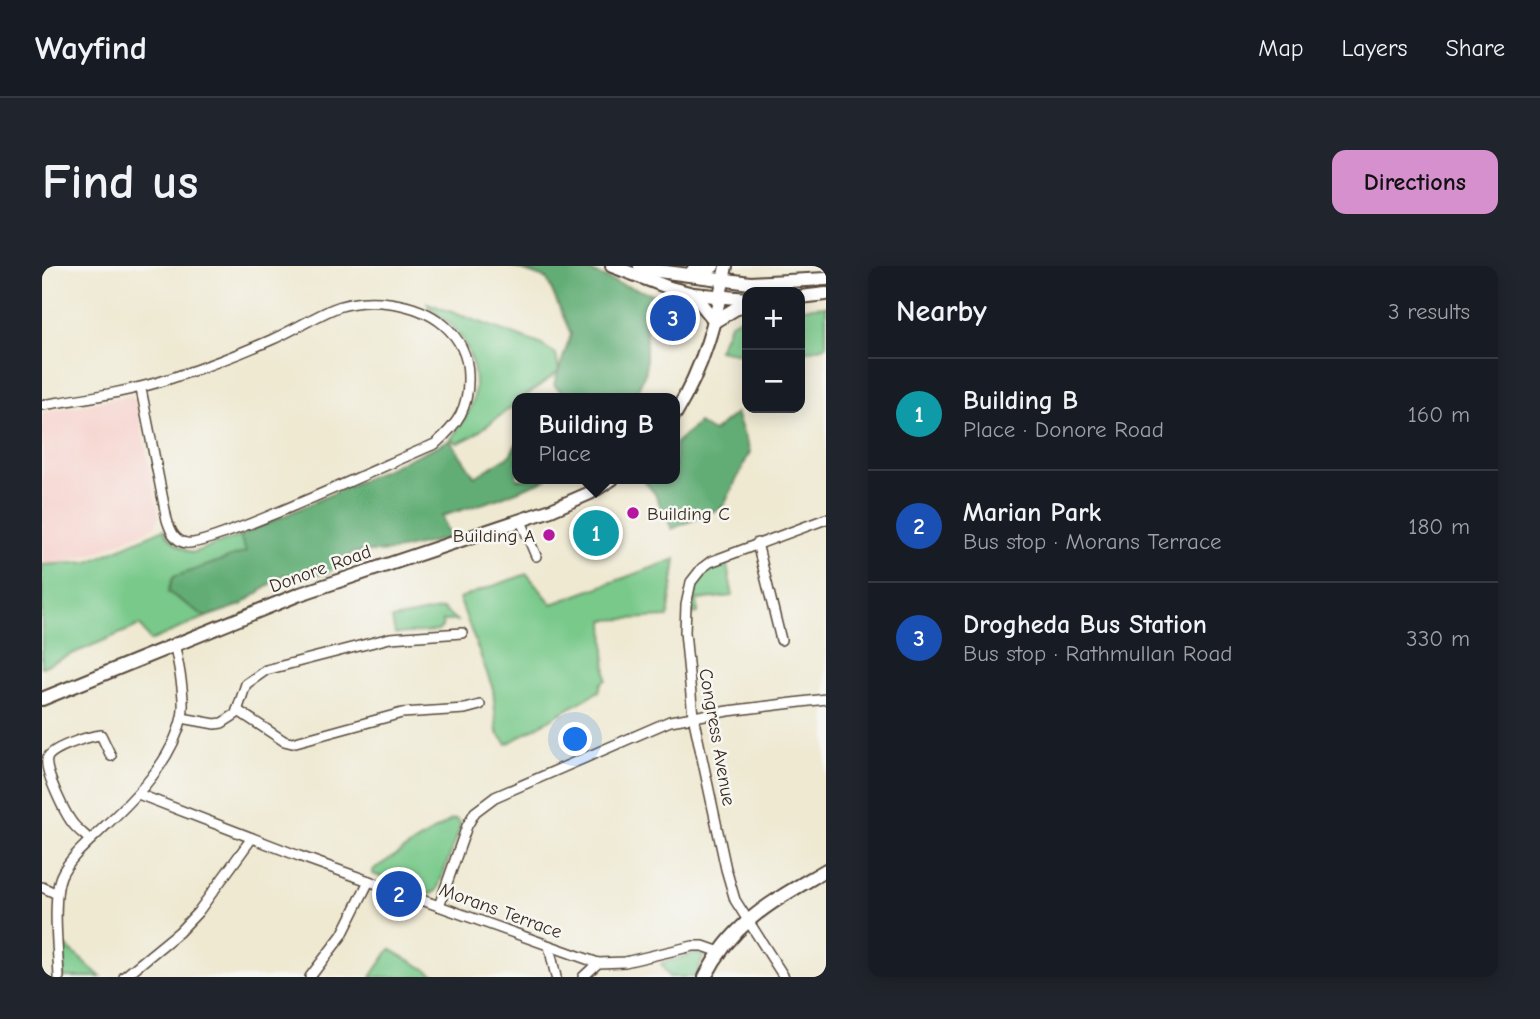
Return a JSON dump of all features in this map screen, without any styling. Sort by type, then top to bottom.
[{"type":"street","points":[[612,266],[693,294],[742,299]]},
{"type":"street","points":[[645,268],[665,266],[703,272],[713,266]]},
{"type":"street","points":[[680,405],[700,369],[715,321],[726,266]]},
{"type":"street","points":[[645,268],[750,283],[826,279]]},
{"type":"street","points":[[693,294],[715,321]]},
{"type":"street","points":[[805,296],[826,294]]},
{"type":"street","points":[[42,405],[141,388],[272,340],[335,308],[362,302],[409,308],[433,317],[457,339],[466,357],[468,375],[467,397],[459,419],[453,429],[435,444],[246,525],[202,542],[185,543],[172,534],[167,520],[141,388]]},
{"type":"street","points":[[715,321],[742,307]]},
{"type":"street","name":"Donore Road","points":[[42,699],[174,643],[300,594],[521,521],[571,502],[602,484]]},
{"type":"street","name":"Congress Avenue","points":[[784,977],[735,900],[727,872],[693,716],[685,632],[686,605],[691,582],[710,562],[826,519]]},
{"type":"street","points":[[521,521],[536,556]]},
{"type":"street","points":[[757,543],[781,640]]},
{"type":"street","points":[[182,718],[215,724],[229,719],[237,710],[246,684],[266,670],[390,638],[462,633]]},
{"type":"street","points":[[59,977],[57,894],[61,877],[90,840],[138,794],[163,760],[182,718],[179,664],[174,643]]},
{"type":"street","points":[[439,906],[467,826],[475,812],[495,797],[670,721],[826,699]]},
{"type":"street","points":[[237,710],[284,741],[292,743],[402,713],[465,709],[480,705]]},
{"type":"street","points":[[90,840],[66,814],[47,768],[47,758],[52,751],[93,736],[101,736],[111,756]]},
{"type":"street","name":"Morans Terrace","points":[[138,794],[598,963],[625,962],[693,946],[720,952]]},
{"type":"street","points":[[124,977],[179,932],[198,912],[252,838]]},
{"type":"street","points":[[705,977],[720,952],[747,919],[826,870]]},
{"type":"street","points":[[310,977],[342,934],[369,881]]},
{"type":"street","points":[[42,887],[57,894]]},
{"type":"street","points":[[550,946],[556,977]]},
{"type":"street","points":[[583,977],[598,963]]},
{"type":"shaded area","points":[[132,397],[137,405],[159,516],[155,527],[93,554],[42,565],[42,413]]},
{"type":"green space","points":[[511,266],[579,266],[617,283],[655,295],[646,324],[646,371],[636,393],[563,393],[554,385],[571,334],[547,279]]},
{"type":"green space","points":[[427,303],[540,344],[556,354],[559,371],[530,393],[512,393],[512,407],[473,436],[458,443],[451,439],[473,401],[473,368],[461,337],[452,325]]},
{"type":"green space","points":[[826,306],[826,346],[805,352],[805,350],[805,308]]},
{"type":"green space","points":[[742,317],[742,354],[718,350],[730,324]]},
{"type":"green space","points":[[736,413],[750,452],[723,507],[672,529],[655,494],[647,484],[680,484],[680,439],[698,423],[713,432]]},
{"type":"green space","points":[[450,440],[475,477],[512,452],[512,484],[534,484],[442,516],[449,538],[392,551],[352,553],[326,574],[283,575],[241,605],[206,617],[168,592],[173,577],[246,552],[240,536]]},
{"type":"green space","points":[[164,529],[172,541],[192,553],[240,536],[247,552],[168,592],[206,617],[150,641],[140,625],[42,667],[42,565],[89,562]]},
{"type":"green space","points":[[676,559],[668,617],[604,620],[606,680],[601,683],[599,691],[507,744],[497,732],[493,689],[459,598],[527,574],[552,604]]},
{"type":"green space","points":[[726,561],[733,596],[697,600],[698,613],[692,614],[694,596],[700,582],[710,570]]},
{"type":"green space","points":[[443,609],[457,621],[443,621],[438,631],[395,634],[392,619]]},
{"type":"green space","points":[[456,819],[460,822],[460,828],[437,890],[431,894],[373,874],[377,867]]},
{"type":"green space","points":[[67,947],[101,977],[63,977],[63,948]]},
{"type":"green space","points":[[390,949],[439,977],[371,977]]},
{"type":"green space","points":[[697,953],[704,956],[695,977],[669,977],[661,964],[662,963]]},
{"type":"place","name":"Drogheda Bus Station","points":[[673,318]]},
{"type":"place","name":"Building C","points":[[633,513]]},
{"type":"place","name":"Building B","points":[[596,533]]},
{"type":"place","name":"Building A","points":[[549,535]]},
{"type":"place","name":"Marian Park","points":[[399,894]]}]
